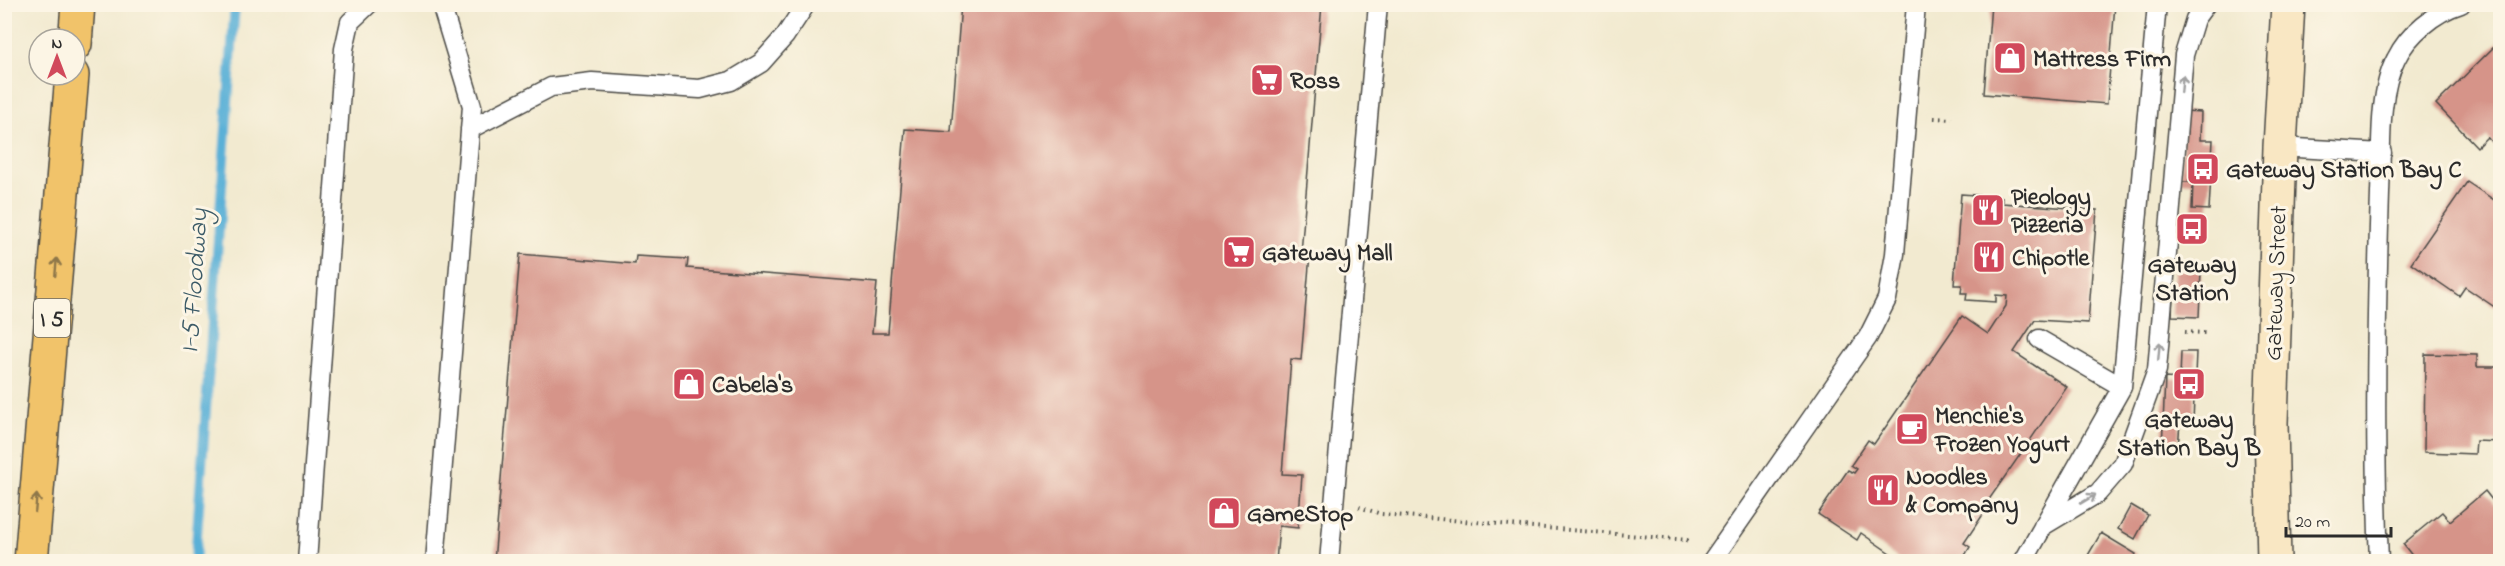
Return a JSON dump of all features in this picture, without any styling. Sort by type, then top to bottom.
[{"type":"highway","points":[[76,27],[78,4]]},
{"type":"highway","name":"I 5","points":[[31,561],[71,87]]},
{"type":"main road","name":"Gateway Street","points":[[2274,561],[2271,423],[2280,147],[2288,4]]},
{"type":"lane","points":[[307,561],[344,49],[350,22],[369,4]]},
{"type":"lane","points":[[435,561],[472,106],[441,4]]},
{"type":"lane","points":[[470,129],[551,87],[592,81],[700,88],[731,81],[761,63],[785,36],[806,4]]},
{"type":"lane","points":[[1329,561],[1378,4]]},
{"type":"lane","points":[[1711,561],[1868,337],[1887,299],[1895,255],[1917,4]]},
{"type":"lane","points":[[2023,561],[2122,387],[2157,4]]},
{"type":"lane","points":[[2041,527],[2098,493],[2123,464],[2157,370],[2184,55],[2195,19],[2206,4]]},
{"type":"lane","points":[[2379,561],[2378,274],[2384,102],[2396,59],[2417,30],[2449,8],[2461,4]]},
{"type":"lane","points":[[2280,147],[2382,153]]},
{"type":"lane","points":[[2039,339],[2122,387]]},
{"type":"path","points":[[1930,118],[1952,119]]},
{"type":"path","points":[[1359,507],[1381,514],[1687,540],[1697,546]]},
{"type":"building","points":[[961,4],[1322,4],[1301,253],[1310,254],[1301,360],[1291,359],[1282,474],[1302,475],[1298,528],[1279,526],[1276,562],[494,562],[520,254],[635,264],[636,256],[688,259],[687,268],[877,283],[872,333],[888,333],[905,129],[951,132]]},
{"type":"building","points":[[1991,4],[2115,4],[2107,104],[1984,94]]},
{"type":"building","points":[[2500,41],[2500,152],[2487,137],[2477,147],[2436,104]]},
{"type":"building","points":[[2184,111],[2201,112],[2200,140],[2213,140],[2209,210],[2192,209],[2193,182],[2181,182]]},
{"type":"building","points":[[2467,182],[2500,204],[2500,302],[2496,308],[2465,287],[2459,296],[2411,263]]},
{"type":"building","points":[[1961,194],[2002,197],[2002,203],[2097,210],[2088,323],[2035,320],[2014,352],[2067,387],[1981,511],[1984,513],[1964,543],[1970,547],[1961,562],[1903,562],[1861,533],[1857,540],[1818,514],[1848,470],[1854,473],[1857,469],[1851,465],[1868,440],[1874,444],[1962,316],[1988,334],[2006,306],[2007,296],[1996,295],[1996,302],[1966,300],[1967,293],[1961,293],[1962,285],[1954,285]]},
{"type":"building","points":[[2174,270],[2201,271],[2199,317],[2172,316]]},
{"type":"building","points":[[2181,352],[2196,352],[2193,422],[2180,422],[2178,449],[2162,448],[2165,378],[2180,379]]},
{"type":"building","points":[[2425,354],[2477,355],[2477,367],[2500,367],[2500,442],[2476,441],[2475,454],[2424,452]]},
{"type":"building","points":[[2485,491],[2500,510],[2500,562],[2417,562],[2403,544],[2442,512],[2450,521]]},
{"type":"building","points":[[2131,505],[2148,515],[2135,539],[2118,529]]},
{"type":"building","points":[[2101,533],[2136,554],[2132,562],[2084,562]]},
{"type":"waterway","name":"I-5 Floodway","points":[[195,562],[235,4]]},
{"type":"place","name":"Mattress Firm","points":[[2010,58]]},
{"type":"place","name":"Ross","points":[[1267,80]]},
{"type":"place","name":"Gateway Station Bay C","points":[[2203,169]]},
{"type":"place","name":"Pieology Pizzeria","points":[[1988,210]]},
{"type":"place","name":"Gateway Station","points":[[2192,229]]},
{"type":"place","name":"Gateway Mall","points":[[1239,252]]},
{"type":"place","name":"Chipotle","points":[[1989,257]]},
{"type":"place","name":"Cabela's","points":[[689,384]]},
{"type":"place","name":"Gateway Station Bay B","points":[[2189,384]]},
{"type":"place","name":"Menchie's Frozen Yogurt","points":[[1912,429]]},
{"type":"place","name":"Noodles & Company","points":[[1883,490]]},
{"type":"place","name":"GameStop","points":[[1224,513]]}]
